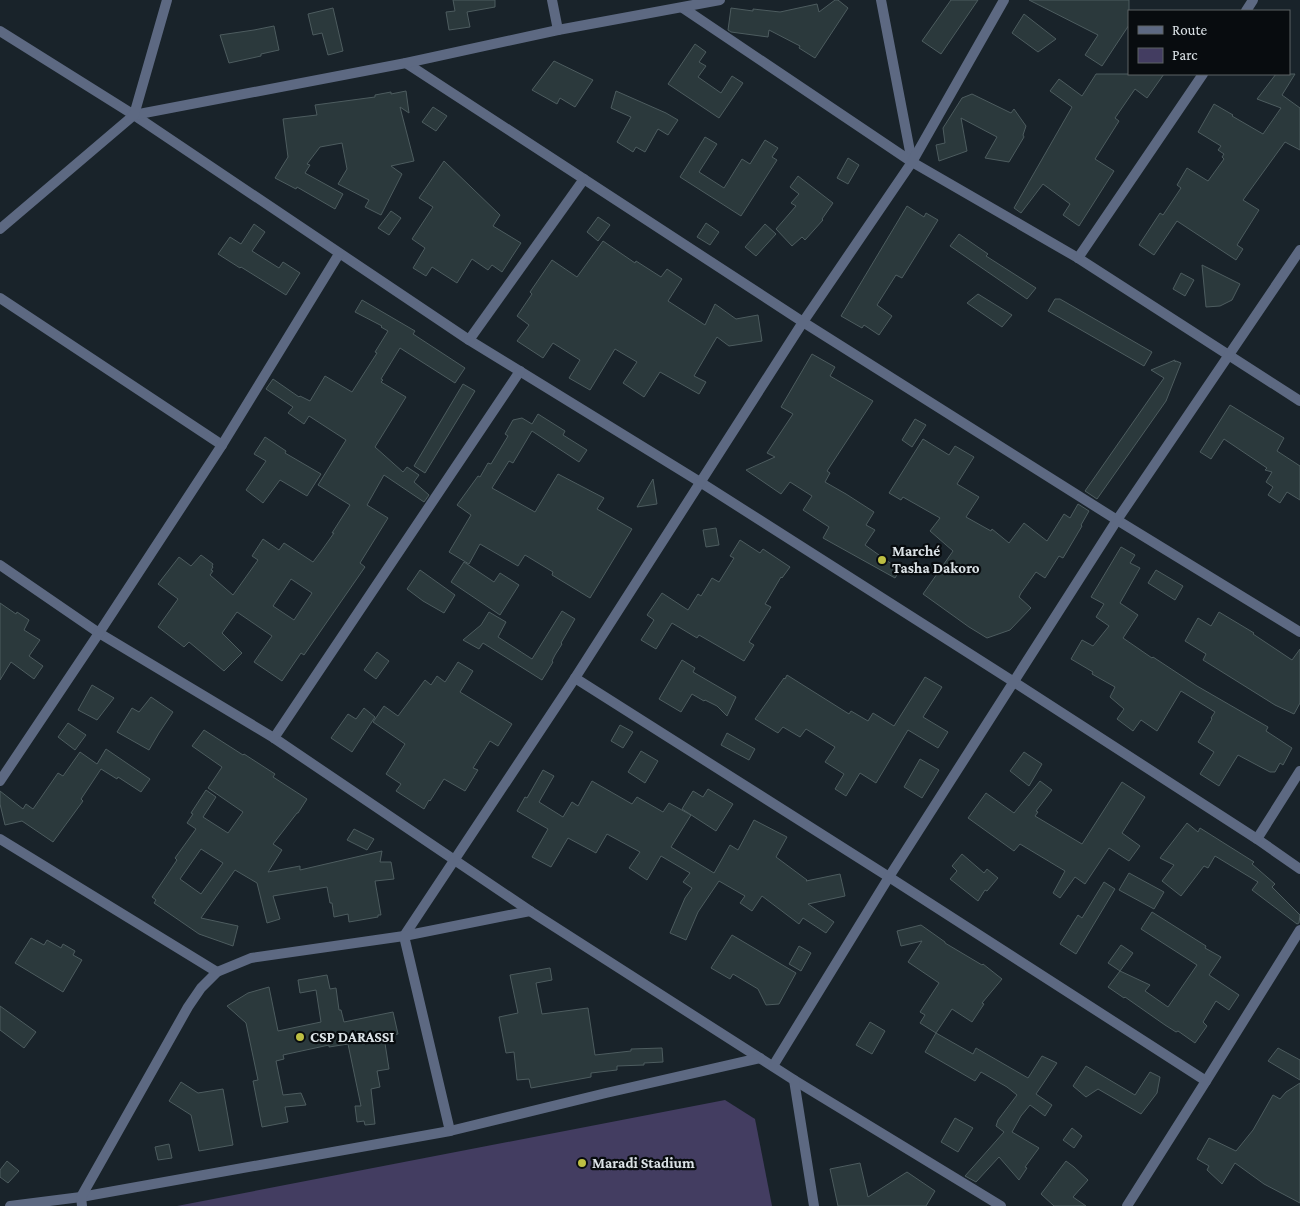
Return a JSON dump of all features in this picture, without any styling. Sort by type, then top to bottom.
[{"type":"street","points":[[134,115],[167,0]]},
{"type":"street","points":[[552,0],[558,30]]},
{"type":"street","points":[[0,229],[134,115],[406,63],[558,30],[720,0]]},
{"type":"street","points":[[881,0],[912,162]]},
{"type":"street","points":[[450,1131],[404,936],[575,678],[803,322],[912,162],[1004,0]]},
{"type":"street","points":[[683,8],[912,162],[1078,258],[1300,401]]},
{"type":"street","points":[[0,32],[134,115],[469,340],[700,482],[1014,682],[1257,839],[1300,869]]},
{"type":"street","points":[[406,63],[803,322],[1117,520],[1300,632]]},
{"type":"street","points":[[1078,258],[1202,75]]},
{"type":"street","points":[[469,340],[584,180]]},
{"type":"street","points":[[773,1066],[889,877],[1117,520],[1300,250]]},
{"type":"street","points":[[0,781],[222,445],[339,254]]},
{"type":"street","points":[[0,298],[222,445]]},
{"type":"street","points":[[274,738],[520,371]]},
{"type":"street","points":[[0,565],[99,633],[274,738],[530,911],[794,1080],[1001,1206]]},
{"type":"street","points":[[575,678],[889,877],[1206,1082]]},
{"type":"street","points":[[1257,839],[1300,771]]},
{"type":"street","points":[[0,839],[217,972]]},
{"type":"street","points":[[82,1201],[188,1007],[201,988],[217,972],[251,958],[404,936],[530,911]]},
{"type":"street","points":[[1127,1206],[1300,930]]},
{"type":"street","points":[[10,1206],[82,1201],[450,1131],[760,1058]]},
{"type":"street","points":[[794,1080],[814,1206]]},
{"type":"green space","name":"Maradi Stadium","points":[[725,1100],[755,1119],[772,1206],[177,1206]]},
{"type":"building","points":[[453,0],[495,0],[495,7],[467,12],[470,27],[449,30],[446,12],[455,11]]},
{"type":"building","points":[[835,0],[838,0],[848,8],[815,58],[799,48],[800,46],[769,30],[768,37],[728,30],[731,8],[780,12],[817,4],[819,12]]},
{"type":"building","points":[[951,0],[978,0],[941,54],[922,41]]},
{"type":"building","points":[[1029,0],[1129,0],[1128,27],[1102,66],[1085,55],[1098,35]]},
{"type":"building","points":[[333,8],[343,51],[328,55],[322,33],[313,35],[308,14]]},
{"type":"building","points":[[1024,14],[1056,39],[1038,52],[1012,33]]},
{"type":"building","points":[[274,26],[279,50],[229,63],[220,35]]},
{"type":"building","points":[[695,44],[706,52],[699,62],[706,66],[698,77],[721,93],[732,76],[743,83],[719,118],[668,84]]},
{"type":"building","points":[[554,61],[593,80],[575,107],[560,98],[557,104],[532,90]]},
{"type":"building","points":[[1096,74],[1163,75],[1147,98],[1135,89],[1115,118],[1119,121],[1095,159],[1114,171],[1079,226],[1063,215],[1070,204],[1043,184],[1021,213],[1014,208],[1072,107],[1050,91],[1059,79],[1082,96]]},
{"type":"building","points":[[1295,74],[1282,95],[1300,108],[1300,150],[1285,142],[1243,200],[1259,210],[1237,245],[1243,249],[1236,260],[1177,221],[1154,255],[1139,245],[1160,213],[1163,215],[1181,188],[1177,185],[1187,168],[1208,181],[1224,159],[1222,157],[1224,154],[1218,150],[1221,146],[1198,132],[1214,104],[1263,134],[1281,108],[1257,99],[1275,75]]},
{"type":"building","points":[[406,91],[409,113],[400,107],[414,161],[391,166],[402,174],[381,215],[365,207],[369,200],[338,184],[347,169],[342,143],[320,147],[307,164],[310,165],[305,173],[343,194],[335,209],[297,187],[296,189],[275,178],[288,157],[283,119],[317,115],[315,105]]},
{"type":"building","points":[[616,91],[678,120],[668,135],[658,129],[645,152],[636,147],[633,152],[617,142],[631,117],[611,108]]},
{"type":"building","points":[[972,94],[1011,113],[1014,109],[1026,126],[1024,137],[1009,162],[985,158],[997,137],[961,118],[967,151],[939,161],[936,145],[945,143],[943,128],[962,98]]},
{"type":"building","points":[[433,107],[447,116],[436,131],[422,122]]},
{"type":"building","points":[[705,137],[717,144],[699,172],[724,188],[742,159],[750,164],[765,140],[778,148],[772,157],[777,160],[741,216],[680,177]]},
{"type":"building","points":[[848,158],[859,165],[848,184],[837,178]]},
{"type":"building","points":[[444,161],[500,215],[493,226],[521,243],[502,272],[492,265],[488,270],[472,259],[457,283],[432,267],[426,276],[413,268],[425,248],[412,239],[433,207],[419,198]]},
{"type":"building","points":[[798,176],[833,203],[823,220],[805,240],[802,237],[792,246],[776,229],[796,206],[791,203],[799,194],[790,187]]},
{"type":"building","points":[[907,206],[924,217],[926,213],[938,220],[902,278],[896,275],[877,305],[892,316],[879,335],[864,325],[862,328],[841,316]]},
{"type":"building","points":[[391,211],[401,218],[389,235],[378,228]]},
{"type":"building","points":[[598,217],[610,225],[598,241],[587,232]]},
{"type":"building","points":[[706,223],[719,232],[710,245],[697,237]]},
{"type":"building","points":[[254,224],[265,232],[252,251],[279,268],[283,262],[300,273],[286,295],[218,254],[230,237],[241,244]]},
{"type":"building","points":[[765,224],[776,234],[756,256],[745,247]]},
{"type":"building","points":[[959,234],[988,254],[986,256],[1036,288],[1027,299],[950,246]]},
{"type":"building","points":[[603,241],[635,263],[636,261],[661,277],[667,269],[682,279],[668,301],[705,325],[715,304],[736,319],[758,315],[762,341],[729,346],[717,337],[694,376],[706,382],[699,394],[660,372],[644,397],[623,383],[637,362],[615,349],[590,390],[569,378],[580,360],[553,343],[543,358],[517,341],[529,325],[517,316],[532,294],[530,292],[552,260],[577,277]]},
{"type":"building","points":[[1202,265],[1240,284],[1232,300],[1220,306],[1206,307]]},
{"type":"building","points":[[1181,273],[1194,280],[1185,296],[1173,289]]},
{"type":"building","points":[[978,294],[1012,315],[1002,327],[967,303]]},
{"type":"building","points":[[1055,299],[1060,299],[1152,352],[1144,366],[1048,311]]},
{"type":"building","points":[[362,300],[415,331],[413,334],[465,368],[455,383],[400,348],[381,379],[383,380],[381,382],[406,397],[375,447],[403,472],[407,467],[419,475],[414,482],[429,495],[424,502],[384,475],[367,505],[388,518],[360,563],[365,567],[304,655],[301,653],[282,681],[254,662],[272,636],[237,612],[222,633],[242,653],[224,671],[189,642],[184,647],[158,627],[178,599],[158,584],[179,557],[191,566],[201,555],[213,564],[211,570],[213,571],[210,575],[233,595],[258,560],[252,556],[263,539],[279,550],[284,543],[313,562],[322,550],[350,505],[318,485],[346,440],[309,416],[304,424],[288,413],[293,407],[266,389],[273,379],[299,397],[310,401],[325,376],[352,392],[377,353],[375,352],[388,331],[355,312]],"holes":[[[291,579],[312,593],[294,620],[273,606]]]},
{"type":"building","points":[[812,354],[835,367],[830,376],[873,401],[827,471],[830,473],[825,482],[874,512],[866,525],[875,530],[865,545],[900,570],[895,578],[823,538],[829,527],[803,510],[812,496],[790,482],[781,494],[746,470],[775,457],[767,453],[793,414],[781,407]]},
{"type":"building","points":[[1175,360],[1175,362],[1181,363],[1166,401],[1097,499],[1085,491],[1164,378],[1151,370]]},
{"type":"building","points":[[463,384],[475,391],[425,473],[414,466]]},
{"type":"building","points":[[1230,405],[1284,438],[1277,451],[1300,466],[1300,500],[1287,492],[1280,503],[1268,495],[1273,487],[1266,482],[1272,472],[1265,470],[1267,468],[1224,439],[1211,459],[1200,452]]},
{"type":"building","points":[[538,414],[565,431],[563,435],[587,450],[579,462],[532,431],[513,463],[509,461],[492,488],[535,512],[558,474],[604,498],[597,509],[632,529],[590,598],[552,575],[553,572],[525,555],[518,566],[480,544],[469,564],[449,552],[471,515],[457,505],[478,476],[480,477],[488,463],[491,464],[508,436],[505,434],[513,420],[522,418],[532,424]]},
{"type":"building","points":[[915,419],[926,425],[912,447],[902,440]]},
{"type":"building","points":[[265,437],[286,451],[285,453],[321,474],[307,496],[280,480],[263,503],[246,490],[266,461],[254,454]]},
{"type":"building","points":[[923,439],[949,455],[955,446],[974,457],[957,484],[979,497],[966,517],[991,531],[992,529],[1009,543],[1024,523],[1047,541],[1064,514],[1070,518],[1078,504],[1089,511],[1063,558],[1059,556],[1045,578],[1036,572],[1021,593],[1019,597],[1031,608],[1010,630],[987,638],[923,594],[953,551],[930,531],[940,518],[903,497],[901,500],[889,493]]},
{"type":"building","points":[[653,479],[657,504],[637,507]]},
{"type":"building","points":[[716,528],[719,545],[706,547],[703,530]]},
{"type":"building","points":[[740,540],[760,553],[763,549],[790,567],[781,577],[765,604],[771,607],[749,642],[754,645],[744,661],[699,635],[697,638],[672,623],[656,649],[641,640],[654,620],[647,615],[662,593],[688,610],[698,594],[701,596],[712,578],[719,582],[734,558],[730,556]]},
{"type":"building","points":[[1121,547],[1135,555],[1130,563],[1140,568],[1120,603],[1138,615],[1123,638],[1197,686],[1268,727],[1266,731],[1292,748],[1283,765],[1280,763],[1275,772],[1270,772],[1238,755],[1219,786],[1200,774],[1214,752],[1198,742],[1215,712],[1181,691],[1157,731],[1141,720],[1133,731],[1117,719],[1124,709],[1110,697],[1115,687],[1071,659],[1082,640],[1093,646],[1109,626],[1096,617],[1104,604],[1091,597]]},
{"type":"building","points":[[464,562],[494,582],[500,573],[519,585],[500,615],[451,582]]},
{"type":"building","points":[[420,570],[455,595],[444,613],[407,589]]},
{"type":"building","points":[[1156,570],[1183,586],[1175,600],[1148,583]]},
{"type":"building","points":[[0,603],[29,620],[24,630],[40,640],[29,656],[43,666],[34,679],[11,662],[0,680]]},
{"type":"building","points":[[562,611],[575,619],[542,680],[483,643],[479,649],[463,640],[481,625],[489,612],[506,622],[498,637],[532,659]]},
{"type":"building","points":[[1219,612],[1254,633],[1292,660],[1300,649],[1300,703],[1294,714],[1275,705],[1203,660],[1206,654],[1185,641],[1198,618],[1211,626]]},
{"type":"building","points":[[377,652],[389,661],[376,679],[364,670]]},
{"type":"building","points":[[682,660],[695,668],[693,672],[736,697],[727,716],[717,706],[692,694],[681,712],[659,699]]},
{"type":"building","points":[[458,662],[473,671],[460,692],[512,724],[498,746],[490,741],[473,768],[478,770],[465,791],[444,779],[424,809],[396,791],[401,784],[386,774],[405,744],[373,722],[384,706],[398,716],[425,680],[431,685],[437,676],[445,682]]},
{"type":"building","points":[[787,675],[849,714],[851,711],[868,721],[873,713],[894,726],[925,677],[942,687],[923,717],[948,732],[938,748],[908,730],[876,783],[860,773],[846,796],[835,789],[844,774],[825,762],[835,747],[806,729],[800,737],[783,727],[778,733],[755,719]]},
{"type":"building","points":[[92,685],[114,698],[97,720],[78,710]]},
{"type":"building","points":[[151,697],[173,712],[149,750],[117,732],[132,708],[139,712]]},
{"type":"building","points":[[364,708],[375,717],[352,752],[331,738],[348,714],[356,719]]},
{"type":"building","points":[[68,723],[86,735],[75,750],[58,737]]},
{"type":"building","points":[[620,725],[633,732],[623,748],[611,741]]},
{"type":"building","points":[[204,730],[275,774],[273,777],[307,799],[273,844],[282,850],[268,872],[300,866],[300,870],[382,851],[380,862],[391,862],[394,879],[375,881],[381,915],[349,922],[348,914],[334,917],[327,887],[273,896],[280,919],[267,923],[257,883],[235,870],[201,918],[238,926],[233,946],[199,934],[154,903],[156,900],[152,897],[177,860],[175,858],[196,829],[187,823],[193,814],[191,813],[206,790],[216,797],[203,817],[228,833],[243,812],[208,788],[222,767],[192,746]],"holes":[[[201,849],[223,863],[201,894],[180,879]]]},
{"type":"building","points":[[727,733],[755,749],[749,760],[721,745]]},
{"type":"building","points":[[106,749],[150,779],[141,792],[118,777],[117,779],[101,769],[81,799],[83,801],[53,842],[22,821],[5,825],[0,804],[0,791],[23,809],[26,804],[33,809],[58,773],[63,776],[80,752],[97,764]]},
{"type":"building","points":[[641,751],[658,761],[645,783],[628,772]]},
{"type":"building","points":[[1024,752],[1042,764],[1029,786],[1010,771]]},
{"type":"building","points":[[920,759],[939,770],[922,798],[904,787]]},
{"type":"building","points":[[543,770],[554,776],[539,802],[563,817],[572,802],[578,806],[592,781],[632,804],[637,797],[663,812],[669,803],[691,815],[671,847],[714,873],[730,845],[738,850],[754,820],[787,837],[776,857],[806,881],[840,874],[845,896],[808,904],[834,922],[826,933],[803,918],[799,924],[762,896],[752,911],[740,903],[745,896],[719,881],[698,912],[686,940],[670,933],[685,898],[692,888],[683,882],[690,873],[661,856],[647,880],[629,868],[640,852],[607,834],[596,853],[568,838],[551,867],[532,857],[548,829],[517,811]]},
{"type":"building","points":[[1040,781],[1052,790],[1036,811],[1038,812],[1035,816],[1082,844],[1122,782],[1145,797],[1122,833],[1140,846],[1129,861],[1109,848],[1085,884],[1075,877],[1060,898],[1053,893],[1065,871],[1020,844],[1014,851],[968,818],[986,793],[1014,813]]},
{"type":"building","points":[[708,789],[733,804],[716,831],[682,809],[693,791],[703,797]]},
{"type":"building","points":[[1187,823],[1198,832],[1200,828],[1254,862],[1252,864],[1275,884],[1272,887],[1300,915],[1299,923],[1297,924],[1252,890],[1258,882],[1215,856],[1208,868],[1204,866],[1181,896],[1162,881],[1174,865],[1160,858]]},
{"type":"building","points":[[354,829],[374,839],[367,850],[347,840]]},
{"type":"building","points":[[962,854],[984,873],[987,869],[998,878],[987,891],[985,890],[978,901],[950,879],[957,871],[952,866]]},
{"type":"building","points":[[1129,873],[1164,892],[1154,909],[1119,890]]},
{"type":"building","points":[[1104,882],[1115,889],[1076,954],[1060,944],[1078,915],[1082,918]]},
{"type":"building","points":[[1152,912],[1221,957],[1209,975],[1239,995],[1229,1010],[1216,1001],[1203,1022],[1207,1026],[1195,1043],[1108,987],[1120,971],[1150,985],[1145,991],[1168,1007],[1197,965],[1141,929]]},
{"type":"building","points":[[921,925],[945,943],[983,964],[1002,979],[982,1003],[984,1004],[972,1022],[952,1009],[936,1033],[920,1023],[925,1015],[920,1012],[939,983],[908,962],[922,941],[901,946],[897,931]]},
{"type":"building","points":[[732,935],[796,973],[779,1004],[766,1005],[758,989],[733,974],[730,979],[711,968]]},
{"type":"building","points":[[31,938],[44,945],[47,940],[61,948],[63,944],[75,951],[73,955],[82,960],[63,992],[15,963]]},
{"type":"building","points":[[1121,945],[1133,953],[1120,971],[1108,963]]},
{"type":"building","points":[[799,946],[811,953],[801,971],[789,964]]},
{"type":"building","points":[[550,968],[552,980],[536,983],[542,1014],[588,1008],[595,1055],[631,1051],[631,1049],[662,1048],[663,1062],[617,1066],[617,1070],[591,1073],[591,1077],[531,1088],[529,1079],[517,1080],[514,1052],[506,1053],[499,1017],[518,1013],[510,975]]},
{"type":"building","points":[[327,975],[330,989],[336,988],[339,1010],[341,1010],[344,1022],[393,1012],[398,1034],[384,1037],[389,1069],[377,1071],[380,1087],[371,1089],[375,1124],[365,1125],[364,1121],[357,1122],[355,1106],[361,1106],[348,1044],[329,1047],[329,1045],[283,1055],[284,1059],[276,1061],[283,1095],[301,1093],[306,1105],[285,1107],[288,1122],[262,1127],[253,1081],[258,1080],[246,1023],[227,1006],[248,993],[269,987],[278,1031],[321,1022],[316,990],[300,993],[298,980]]},
{"type":"building","points":[[0,1006],[36,1032],[24,1048],[0,1030]]},
{"type":"building","points":[[870,1022],[885,1031],[872,1054],[856,1045]]},
{"type":"building","points":[[936,1033],[973,1054],[976,1048],[1028,1078],[1042,1056],[1057,1063],[1036,1094],[1052,1105],[1045,1116],[1030,1105],[1012,1132],[1039,1148],[1025,1167],[1027,1168],[1019,1180],[999,1157],[976,1182],[965,1176],[1004,1132],[996,1126],[998,1120],[1017,1095],[981,1072],[975,1081],[925,1052]]},
{"type":"building","points":[[1278,1048],[1300,1060],[1300,1080],[1268,1061]]},
{"type":"building","points":[[1086,1066],[1135,1095],[1150,1072],[1160,1077],[1157,1093],[1141,1114],[1098,1089],[1086,1097],[1073,1086]]},
{"type":"building","points":[[181,1082],[198,1093],[223,1089],[233,1145],[199,1151],[191,1115],[169,1101]]},
{"type":"building","points":[[1300,1083],[1300,1203],[1264,1184],[1235,1163],[1222,1184],[1207,1170],[1209,1166],[1197,1159],[1209,1138],[1236,1151],[1253,1130],[1273,1095],[1280,1099],[1286,1092]]},
{"type":"building","points":[[955,1118],[973,1128],[958,1152],[941,1142]]},
{"type":"building","points":[[1072,1128],[1082,1136],[1074,1148],[1063,1140]]},
{"type":"building","points":[[169,1144],[172,1158],[158,1160],[155,1147]]},
{"type":"building","points":[[7,1161],[19,1171],[8,1183],[0,1177],[0,1170]]},
{"type":"building","points":[[1066,1161],[1088,1180],[1073,1197],[1086,1206],[1054,1206],[1041,1194]]},
{"type":"building","points":[[860,1163],[868,1197],[907,1172],[935,1191],[926,1206],[838,1206],[830,1169]]},
{"type":"place","name":"Marché Tasha Dakoro","points":[[882,560]]},
{"type":"place","name":"CSP DARASSI","points":[[300,1037]]},
{"type":"place","name":"Maradi Stadium","points":[[582,1163]]}]
